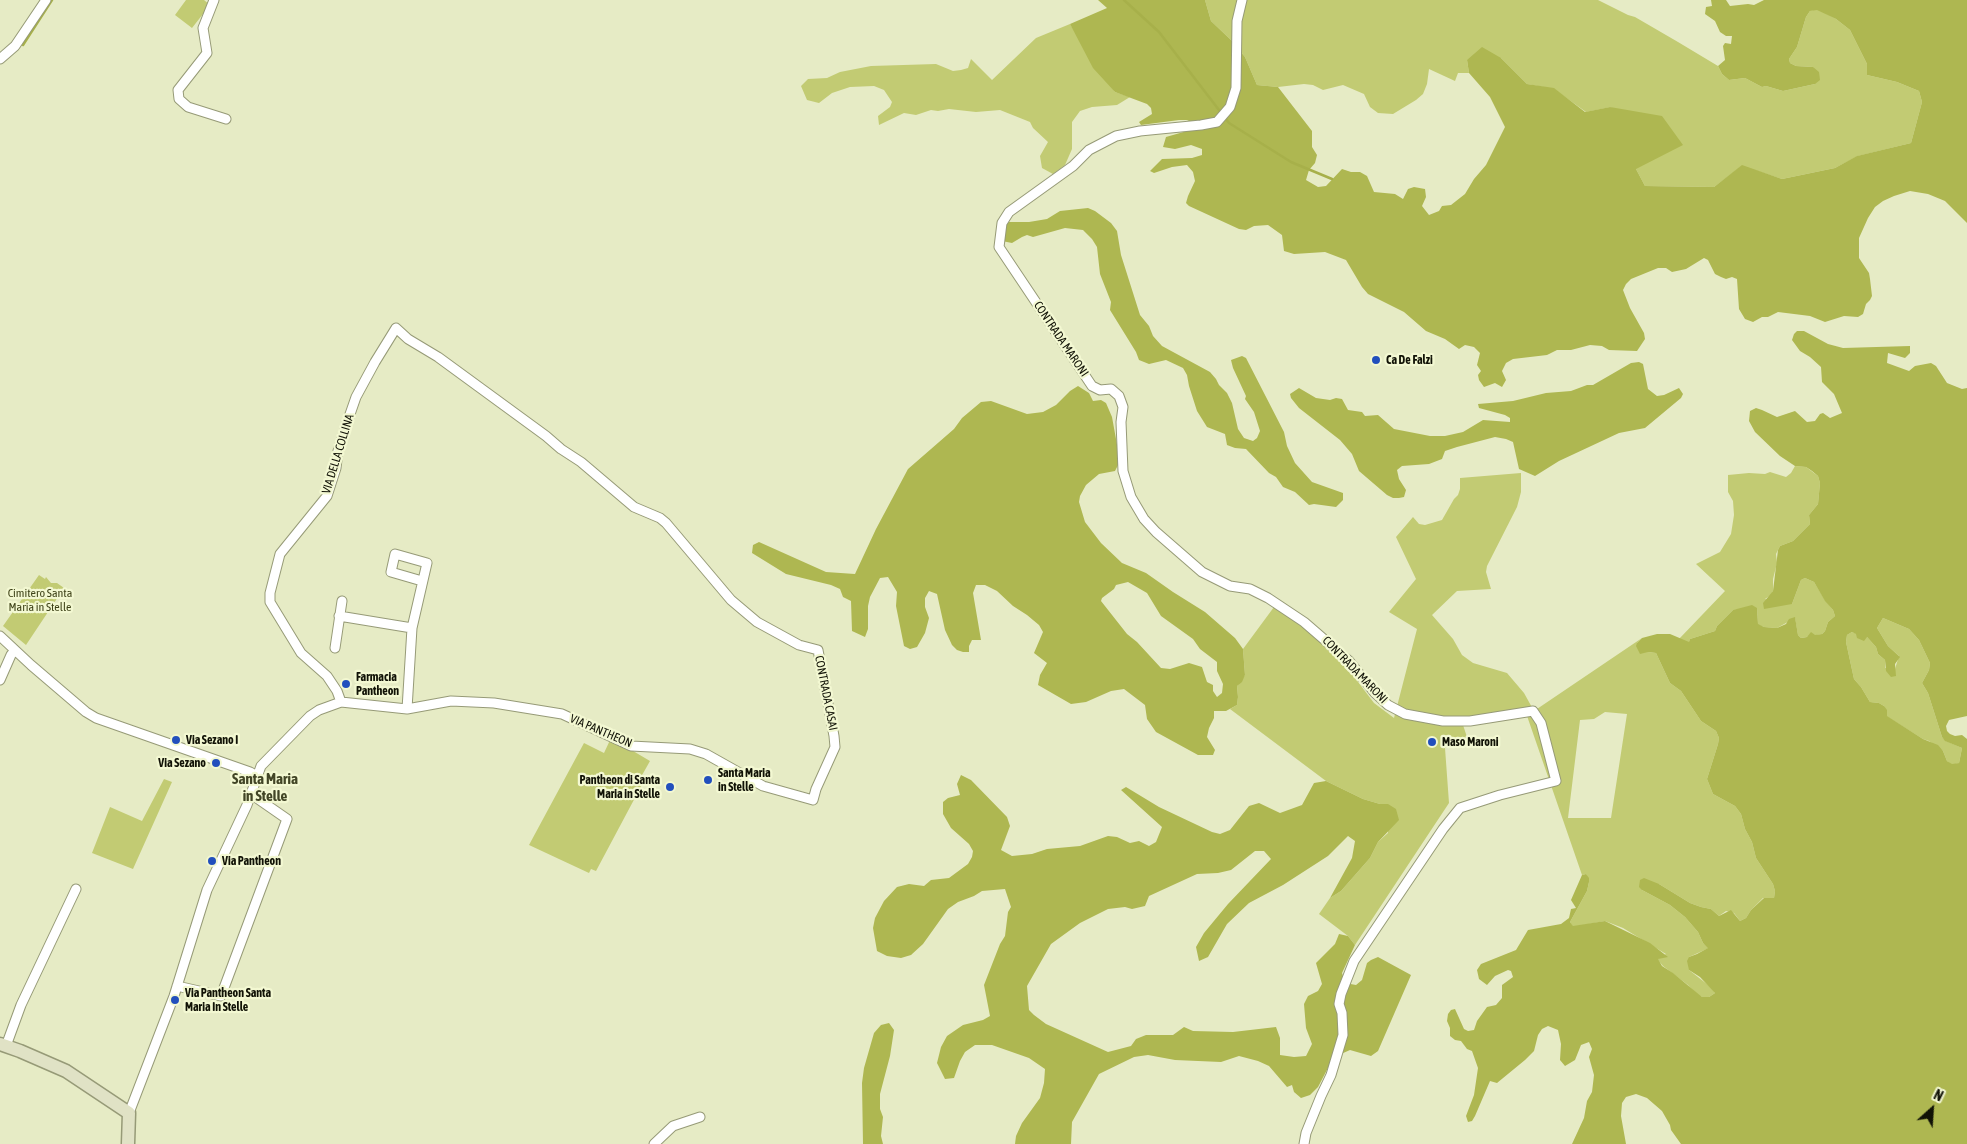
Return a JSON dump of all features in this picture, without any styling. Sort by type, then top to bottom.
[{"type":"street","points":[[0,59],[15,46],[46,0]]},
{"type":"street","points":[[214,0],[203,28],[207,53],[178,90],[179,98],[188,106],[226,118]]},
{"type":"street","name":"CONTRADA MARONI","points":[[1242,0],[1237,21],[1236,88],[1230,107],[1217,122],[1124,134],[1116,136],[1089,150],[1073,166],[1009,212],[1002,223],[999,247],[1092,386],[1100,390],[1111,389],[1120,396],[1123,407],[1121,422],[1123,471],[1131,497],[1144,519],[1156,532],[1202,572],[1230,586],[1250,589],[1268,598],[1304,622],[1349,661],[1375,693],[1388,705],[1405,714],[1443,722],[1470,721],[1533,711],[1541,723],[1556,781],[1500,795],[1460,808],[1443,829],[1354,962],[1339,1004],[1342,1013],[1343,1035],[1331,1075],[1320,1096],[1306,1133],[1304,1144]]},
{"type":"street","name":"VIA DELLA COLLINA","points":[[341,702],[327,676],[301,654],[270,602],[270,593],[280,554],[327,496],[356,397],[396,328],[408,339],[438,358],[581,462],[634,507],[660,518],[672,530]]},
{"type":"street","name":"CONTRADA CASAI","points":[[672,530],[731,600],[757,622],[800,645],[818,650],[835,747],[813,800],[763,786],[726,766]]},
{"type":"street","points":[[407,708],[412,628],[422,581]]},
{"type":"street","points":[[334,648],[342,601]]},
{"type":"street","points":[[340,616],[412,628]]},
{"type":"street","points":[[0,636],[86,712],[96,718],[257,776]]},
{"type":"street","points":[[0,680],[15,650]]},
{"type":"street","name":"VIA PANTHEON","points":[[129,1113],[177,986],[207,890],[251,794],[257,776],[264,762],[310,716],[319,710],[341,702],[407,708],[451,701],[473,701],[562,714],[631,746],[690,750],[706,754],[726,766]]},
{"type":"street","points":[[177,986],[221,996],[287,819],[251,794]]},
{"type":"street","points":[[76,889],[3,1045],[66,1071],[129,1113],[128,1144]]},
{"type":"street","points":[[654,1144],[673,1126],[700,1117]]},
{"type":"green space","points":[[186,0],[204,0],[210,5],[192,28],[175,15]]},
{"type":"green space","points":[[1098,0],[1205,0],[1211,21],[1245,57],[1257,85],[1278,87],[1312,131],[1312,147],[1317,155],[1306,180],[1318,187],[1326,186],[1342,169],[1360,172],[1367,176],[1374,192],[1395,194],[1403,199],[1408,189],[1414,187],[1425,189],[1426,197],[1422,206],[1429,215],[1439,211],[1442,206],[1451,205],[1465,194],[1474,179],[1486,165],[1505,127],[1490,97],[1469,73],[1467,60],[1482,47],[1501,58],[1527,84],[1554,88],[1585,112],[1610,107],[1662,116],[1683,145],[1636,169],[1645,186],[1714,187],[1742,165],[1782,179],[1835,168],[1857,156],[1911,143],[1922,102],[1919,91],[1897,82],[1867,75],[1867,64],[1850,30],[1836,19],[1817,10],[1810,11],[1806,17],[1797,47],[1789,59],[1790,63],[1796,66],[1813,67],[1819,72],[1820,80],[1815,84],[1783,91],[1766,86],[1762,87],[1745,78],[1729,80],[1722,74],[1718,66],[1725,60],[1723,46],[1725,43],[1731,44],[1732,36],[1726,36],[1720,32],[1715,21],[1705,14],[1706,7],[1712,6],[1711,0],[1726,0],[1730,6],[1754,5],[1764,0],[1967,0],[1967,223],[1945,201],[1928,194],[1910,191],[1883,201],[1875,207],[1859,238],[1859,258],[1869,273],[1872,296],[1866,304],[1863,314],[1858,317],[1844,316],[1825,322],[1810,316],[1778,312],[1753,322],[1745,319],[1739,309],[1737,279],[1732,277],[1726,279],[1715,274],[1708,260],[1704,258],[1686,269],[1672,272],[1666,268],[1658,268],[1631,279],[1623,290],[1630,308],[1644,333],[1645,339],[1637,351],[1609,350],[1602,346],[1590,345],[1571,350],[1557,350],[1547,355],[1513,359],[1506,363],[1502,371],[1506,380],[1502,387],[1495,383],[1484,387],[1478,375],[1481,371],[1477,365],[1480,353],[1474,347],[1465,345],[1459,349],[1445,339],[1426,331],[1404,312],[1368,294],[1346,260],[1325,252],[1294,254],[1284,251],[1282,235],[1268,225],[1254,226],[1246,230],[1239,229],[1189,206],[1186,203],[1195,181],[1193,172],[1187,165],[1172,167],[1154,173],[1150,171],[1162,159],[1192,158],[1202,155],[1202,149],[1191,145],[1175,149],[1163,147],[1166,137],[1187,131],[1191,122],[1179,120],[1141,125],[1139,122],[1152,114],[1151,108],[1147,104],[1115,92],[1093,68],[1070,24],[1107,8]]},
{"type":"green space","points":[[1205,0],[1598,0],[1635,17],[1718,66],[1722,74],[1729,80],[1745,78],[1762,87],[1766,86],[1783,91],[1815,84],[1813,67],[1796,66],[1790,63],[1789,59],[1797,47],[1806,17],[1810,11],[1817,9],[1836,19],[1850,30],[1867,64],[1867,75],[1897,82],[1919,91],[1922,102],[1911,143],[1858,156],[1835,168],[1782,179],[1742,166],[1714,187],[1645,186],[1636,169],[1611,107],[1586,112],[1554,89],[1527,84],[1501,58],[1467,60],[1469,73],[1458,73],[1455,81],[1429,69],[1427,84],[1423,94],[1393,114],[1378,113],[1370,107],[1364,94],[1343,85],[1323,90],[1313,85],[1304,84],[1278,87],[1257,85],[1245,57],[1211,21]]},
{"type":"green space","points":[[1070,24],[1115,92],[1130,97],[1117,105],[1092,107],[1080,111],[1072,122],[1072,149],[1065,165],[1053,174],[1042,168],[1040,156],[1048,142],[1033,128],[1030,122],[1000,110],[976,112],[949,109],[931,110],[916,115],[904,113],[879,125],[878,116],[890,107],[892,102],[884,90],[874,86],[850,87],[832,93],[819,103],[807,100],[801,86],[808,79],[827,78],[840,72],[871,66],[936,64],[953,71],[961,70],[968,68],[971,59],[992,80],[1036,38]]},
{"type":"green space","points":[[1088,208],[1111,223],[1117,231],[1121,255],[1140,315],[1149,326],[1153,336],[1162,346],[1210,372],[1227,393],[1232,403],[1238,429],[1244,438],[1253,441],[1257,438],[1260,431],[1254,412],[1245,399],[1246,396],[1231,360],[1242,356],[1246,358],[1284,432],[1287,446],[1295,463],[1312,482],[1343,493],[1343,500],[1336,507],[1309,505],[1295,492],[1283,487],[1276,477],[1269,473],[1246,449],[1227,445],[1225,434],[1207,427],[1197,411],[1187,375],[1183,368],[1166,360],[1149,364],[1139,360],[1110,310],[1111,302],[1100,274],[1097,247],[1083,230],[1065,228],[1033,237],[1027,235],[1012,243],[1002,241],[1002,229],[1009,222],[1029,222],[1047,219],[1060,211]]},
{"type":"green space","points":[[1797,331],[1804,331],[1828,344],[1843,348],[1910,346],[1910,353],[1905,358],[1888,353],[1887,363],[1909,371],[1915,366],[1931,363],[1936,366],[1947,383],[1962,389],[1967,388],[1967,716],[1949,720],[1946,726],[1950,734],[1955,736],[1962,735],[1967,739],[1967,1144],[1681,1144],[1671,1130],[1662,1111],[1647,1098],[1636,1094],[1626,1097],[1622,1103],[1621,1116],[1626,1144],[1572,1144],[1584,1118],[1587,1101],[1592,1092],[1594,1075],[1589,1057],[1592,1049],[1589,1042],[1581,1045],[1575,1060],[1565,1066],[1560,1060],[1561,1044],[1558,1030],[1548,1026],[1542,1029],[1538,1035],[1534,1051],[1525,1060],[1497,1083],[1490,1081],[1475,1116],[1472,1121],[1468,1122],[1466,1116],[1474,1095],[1478,1068],[1472,1051],[1467,1049],[1461,1041],[1455,1040],[1450,1036],[1450,1028],[1447,1021],[1448,1014],[1451,1010],[1455,1009],[1464,1029],[1468,1031],[1474,1030],[1477,1021],[1487,1007],[1496,1005],[1502,998],[1502,985],[1513,977],[1511,971],[1508,970],[1495,976],[1487,985],[1479,979],[1477,970],[1481,964],[1516,950],[1528,930],[1561,924],[1569,918],[1571,909],[1576,908],[1571,900],[1582,875],[1586,874],[1589,882],[1587,891],[1570,922],[1573,926],[1605,921],[1650,943],[1668,957],[1658,959],[1662,966],[1702,997],[1709,997],[1715,993],[1700,977],[1689,970],[1687,961],[1689,957],[1708,948],[1703,943],[1698,932],[1685,917],[1670,905],[1639,887],[1640,880],[1644,878],[1659,884],[1690,903],[1711,909],[1719,916],[1731,910],[1740,921],[1746,918],[1751,910],[1764,898],[1774,898],[1773,884],[1756,858],[1741,814],[1735,806],[1713,794],[1707,779],[1718,744],[1719,738],[1716,731],[1701,721],[1681,691],[1670,683],[1656,653],[1640,654],[1636,646],[1642,638],[1657,634],[1670,634],[1689,642],[1690,639],[1715,631],[1717,626],[1733,610],[1752,605],[1757,608],[1758,624],[1764,627],[1777,628],[1795,617],[1798,635],[1801,638],[1807,637],[1811,632],[1815,635],[1822,634],[1828,622],[1835,616],[1814,582],[1805,578],[1801,580],[1792,604],[1764,609],[1763,603],[1773,591],[1778,550],[1780,546],[1793,541],[1810,524],[1809,515],[1818,504],[1820,483],[1818,476],[1812,471],[1806,467],[1795,466],[1780,456],[1755,432],[1749,421],[1750,411],[1756,408],[1777,417],[1795,411],[1807,422],[1815,421],[1823,413],[1830,418],[1842,413],[1834,394],[1822,382],[1821,367],[1800,351],[1792,340]],"holes":[[[1883,618],[1909,629],[1919,640],[1930,663],[1929,670],[1922,683],[1928,693],[1942,737],[1945,741],[1962,748],[1959,763],[1952,764],[1947,761],[1938,745],[1923,739],[1887,716],[1887,710],[1884,706],[1879,703],[1870,702],[1854,679],[1846,642],[1847,635],[1852,632],[1856,634],[1857,638],[1864,641],[1867,637],[1876,647],[1878,654],[1885,660],[1886,671],[1891,677],[1896,676],[1895,664],[1900,657],[1888,646],[1877,628]]]},
{"type":"green space","points":[[1639,362],[1643,364],[1648,389],[1657,396],[1679,388],[1683,394],[1681,398],[1645,428],[1619,433],[1559,461],[1535,476],[1519,469],[1513,442],[1506,439],[1495,437],[1457,447],[1445,451],[1442,459],[1429,464],[1402,466],[1397,470],[1399,479],[1406,490],[1404,497],[1399,498],[1387,495],[1359,471],[1352,454],[1340,440],[1299,408],[1290,394],[1299,388],[1316,398],[1342,399],[1348,410],[1362,412],[1365,416],[1378,415],[1394,429],[1430,436],[1445,436],[1463,432],[1483,420],[1510,422],[1510,418],[1505,415],[1479,408],[1478,404],[1513,401],[1546,393],[1571,391],[1587,385],[1593,385],[1631,363]]},
{"type":"green space","points":[[1078,386],[1089,393],[1093,401],[1101,400],[1106,403],[1112,417],[1120,461],[1115,471],[1099,474],[1086,485],[1079,502],[1085,522],[1101,543],[1122,563],[1146,573],[1205,612],[1235,638],[1243,649],[1245,675],[1242,682],[1237,686],[1237,705],[1226,711],[1214,711],[1214,718],[1209,728],[1207,737],[1215,750],[1213,755],[1198,755],[1156,732],[1147,719],[1145,705],[1124,689],[1111,691],[1086,702],[1071,704],[1038,685],[1040,675],[1047,663],[1034,653],[1043,632],[1039,625],[1027,615],[1013,606],[997,591],[985,585],[976,585],[973,593],[981,640],[972,640],[969,652],[957,650],[952,645],[945,630],[937,594],[929,591],[925,598],[925,607],[929,618],[925,633],[917,647],[910,649],[904,646],[896,606],[897,592],[888,577],[880,578],[870,597],[868,629],[865,637],[852,631],[851,601],[843,597],[840,589],[786,574],[752,553],[753,545],[759,542],[826,572],[855,574],[876,529],[908,469],[954,429],[962,418],[981,402],[991,401],[1027,414],[1043,412],[1056,405]],"holes":[[[1128,582],[1147,593],[1161,616],[1193,639],[1200,649],[1217,662],[1217,671],[1223,684],[1222,693],[1217,697],[1213,691],[1213,685],[1207,682],[1202,667],[1189,663],[1170,669],[1161,668],[1127,634],[1101,601],[1116,585]]]},
{"type":"green space","points":[[1795,466],[1806,467],[1818,476],[1820,483],[1818,504],[1809,515],[1810,524],[1793,541],[1780,546],[1776,554],[1777,563],[1773,579],[1773,591],[1765,599],[1792,604],[1801,580],[1805,578],[1814,582],[1835,616],[1828,622],[1825,631],[1822,634],[1801,638],[1798,635],[1795,618],[1777,628],[1758,625],[1757,608],[1733,610],[1717,626],[1715,631],[1690,639],[1689,643],[1679,639],[1725,591],[1696,564],[1720,552],[1731,534],[1734,515],[1733,501],[1728,492],[1728,475],[1765,474],[1770,472],[1786,477]]},
{"type":"green space","points":[[1521,473],[1521,492],[1517,507],[1487,566],[1486,572],[1491,589],[1457,591],[1432,615],[1453,639],[1462,655],[1473,663],[1507,673],[1524,693],[1534,711],[1642,638],[1637,643],[1648,652],[1656,653],[1670,683],[1681,691],[1701,721],[1716,731],[1719,738],[1718,744],[1707,779],[1713,794],[1735,806],[1741,814],[1756,858],[1773,884],[1774,898],[1763,898],[1746,918],[1740,921],[1734,913],[1726,911],[1719,916],[1711,909],[1690,903],[1659,884],[1642,890],[1670,905],[1685,917],[1698,932],[1703,943],[1709,948],[1689,957],[1689,970],[1712,988],[1715,993],[1709,997],[1697,995],[1688,985],[1663,966],[1657,959],[1666,954],[1623,928],[1605,921],[1573,927],[1570,922],[1587,891],[1589,882],[1586,874],[1582,875],[1526,713],[1463,725],[1467,737],[1445,748],[1449,803],[1355,945],[1348,936],[1319,914],[1330,898],[1341,891],[1370,858],[1378,842],[1388,833],[1388,804],[1380,804],[1363,799],[1326,781],[1230,709],[1237,705],[1237,686],[1245,675],[1243,649],[1274,607],[1299,621],[1349,670],[1374,703],[1394,718],[1417,629],[1389,612],[1416,579],[1396,537],[1413,517],[1419,524],[1425,525],[1442,520],[1458,495],[1460,478]],"holes":[[[1605,712],[1627,714],[1611,818],[1568,818],[1580,720],[1594,719]]]},
{"type":"green space","name":"Cimitero Santa Maria in Stelle","points":[[39,575],[45,579],[46,577],[51,583],[57,583],[64,588],[26,645],[3,626]]},
{"type":"green space","points":[[1883,618],[1909,629],[1919,640],[1930,663],[1929,670],[1922,683],[1928,693],[1942,737],[1946,741],[1962,748],[1959,763],[1952,765],[1947,761],[1943,751],[1886,716],[1884,706],[1879,703],[1870,702],[1854,679],[1846,642],[1847,635],[1852,632],[1867,637],[1876,647],[1878,654],[1885,660],[1885,668],[1895,669],[1899,656],[1888,646],[1877,628]]},
{"type":"green space","points":[[611,738],[650,761],[641,777],[645,779],[596,871],[591,869],[589,873],[529,845],[584,743],[604,753]]},
{"type":"green space","points":[[961,775],[971,780],[1007,817],[1010,826],[1001,850],[1012,856],[1032,854],[1047,849],[1080,846],[1108,836],[1117,837],[1130,843],[1139,841],[1149,846],[1156,842],[1162,827],[1121,790],[1126,787],[1159,807],[1220,834],[1230,830],[1249,806],[1259,803],[1280,813],[1302,805],[1314,783],[1326,781],[1363,799],[1380,804],[1388,804],[1396,809],[1399,820],[1378,842],[1370,858],[1341,891],[1330,898],[1352,858],[1355,841],[1348,836],[1328,856],[1283,885],[1249,903],[1227,924],[1208,957],[1199,961],[1196,947],[1204,933],[1228,904],[1271,859],[1264,851],[1255,851],[1231,870],[1197,874],[1149,896],[1145,906],[1132,909],[1125,907],[1108,909],[1080,923],[1051,944],[1027,986],[1029,1010],[1034,1015],[1046,1024],[1108,1052],[1131,1046],[1136,1039],[1146,1035],[1173,1035],[1184,1027],[1193,1031],[1233,1032],[1276,1027],[1280,1038],[1280,1055],[1306,1056],[1312,1044],[1306,1028],[1304,1004],[1308,996],[1318,991],[1322,984],[1316,963],[1335,944],[1339,934],[1348,936],[1355,945],[1342,973],[1345,983],[1356,985],[1362,980],[1367,963],[1378,957],[1411,975],[1378,1051],[1371,1056],[1350,1050],[1341,1054],[1329,1066],[1318,1087],[1310,1095],[1301,1098],[1294,1092],[1292,1085],[1287,1087],[1269,1066],[1239,1056],[1221,1062],[1175,1060],[1148,1055],[1134,1057],[1099,1074],[1072,1122],[1071,1144],[1015,1144],[1016,1136],[1022,1123],[1040,1098],[1045,1069],[1029,1058],[992,1045],[975,1045],[965,1052],[954,1078],[945,1079],[937,1063],[941,1047],[947,1036],[963,1025],[983,1020],[990,1016],[984,985],[1005,936],[1008,912],[1011,907],[1005,889],[982,891],[958,902],[948,909],[923,944],[911,955],[901,958],[887,956],[877,951],[873,928],[875,918],[884,901],[897,887],[909,884],[924,886],[931,880],[949,878],[968,864],[973,851],[969,844],[951,828],[943,814],[943,802],[948,798],[960,795],[957,784]]},
{"type":"green space","points":[[164,779],[172,782],[133,869],[92,853],[110,807],[142,821]]},
{"type":"green space","points":[[889,1023],[894,1030],[890,1056],[880,1094],[880,1109],[883,1117],[881,1136],[883,1144],[863,1144],[862,1083],[864,1068],[874,1033],[881,1025]]},
{"type":"waterway","points":[[23,45],[52,0]]},
{"type":"waterway","points":[[1124,0],[1159,32],[1229,123],[1291,162],[1332,179]]},
{"type":"place","name":"Ca De Falzi","points":[[1376,360]]},
{"type":"place","name":"Farmacia Pantheon","points":[[346,684]]},
{"type":"place","name":"Via Sezano I","points":[[176,740]]},
{"type":"place","name":"Maso Maroni","points":[[1432,742]]},
{"type":"place","name":"Via Sezano","points":[[216,763]]},
{"type":"place","name":"Santa Maria in Stelle","points":[[708,780]]},
{"type":"place","name":"Pantheon di Santa Maria in Stelle","points":[[670,787]]},
{"type":"place","name":"Via Pantheon","points":[[212,861]]},
{"type":"place","name":"Via Pantheon Santa Maria In Stelle","points":[[175,1000]]},
{"type":"district","name":"Santa Maria in Stelle","points":[[265,788]]}]
